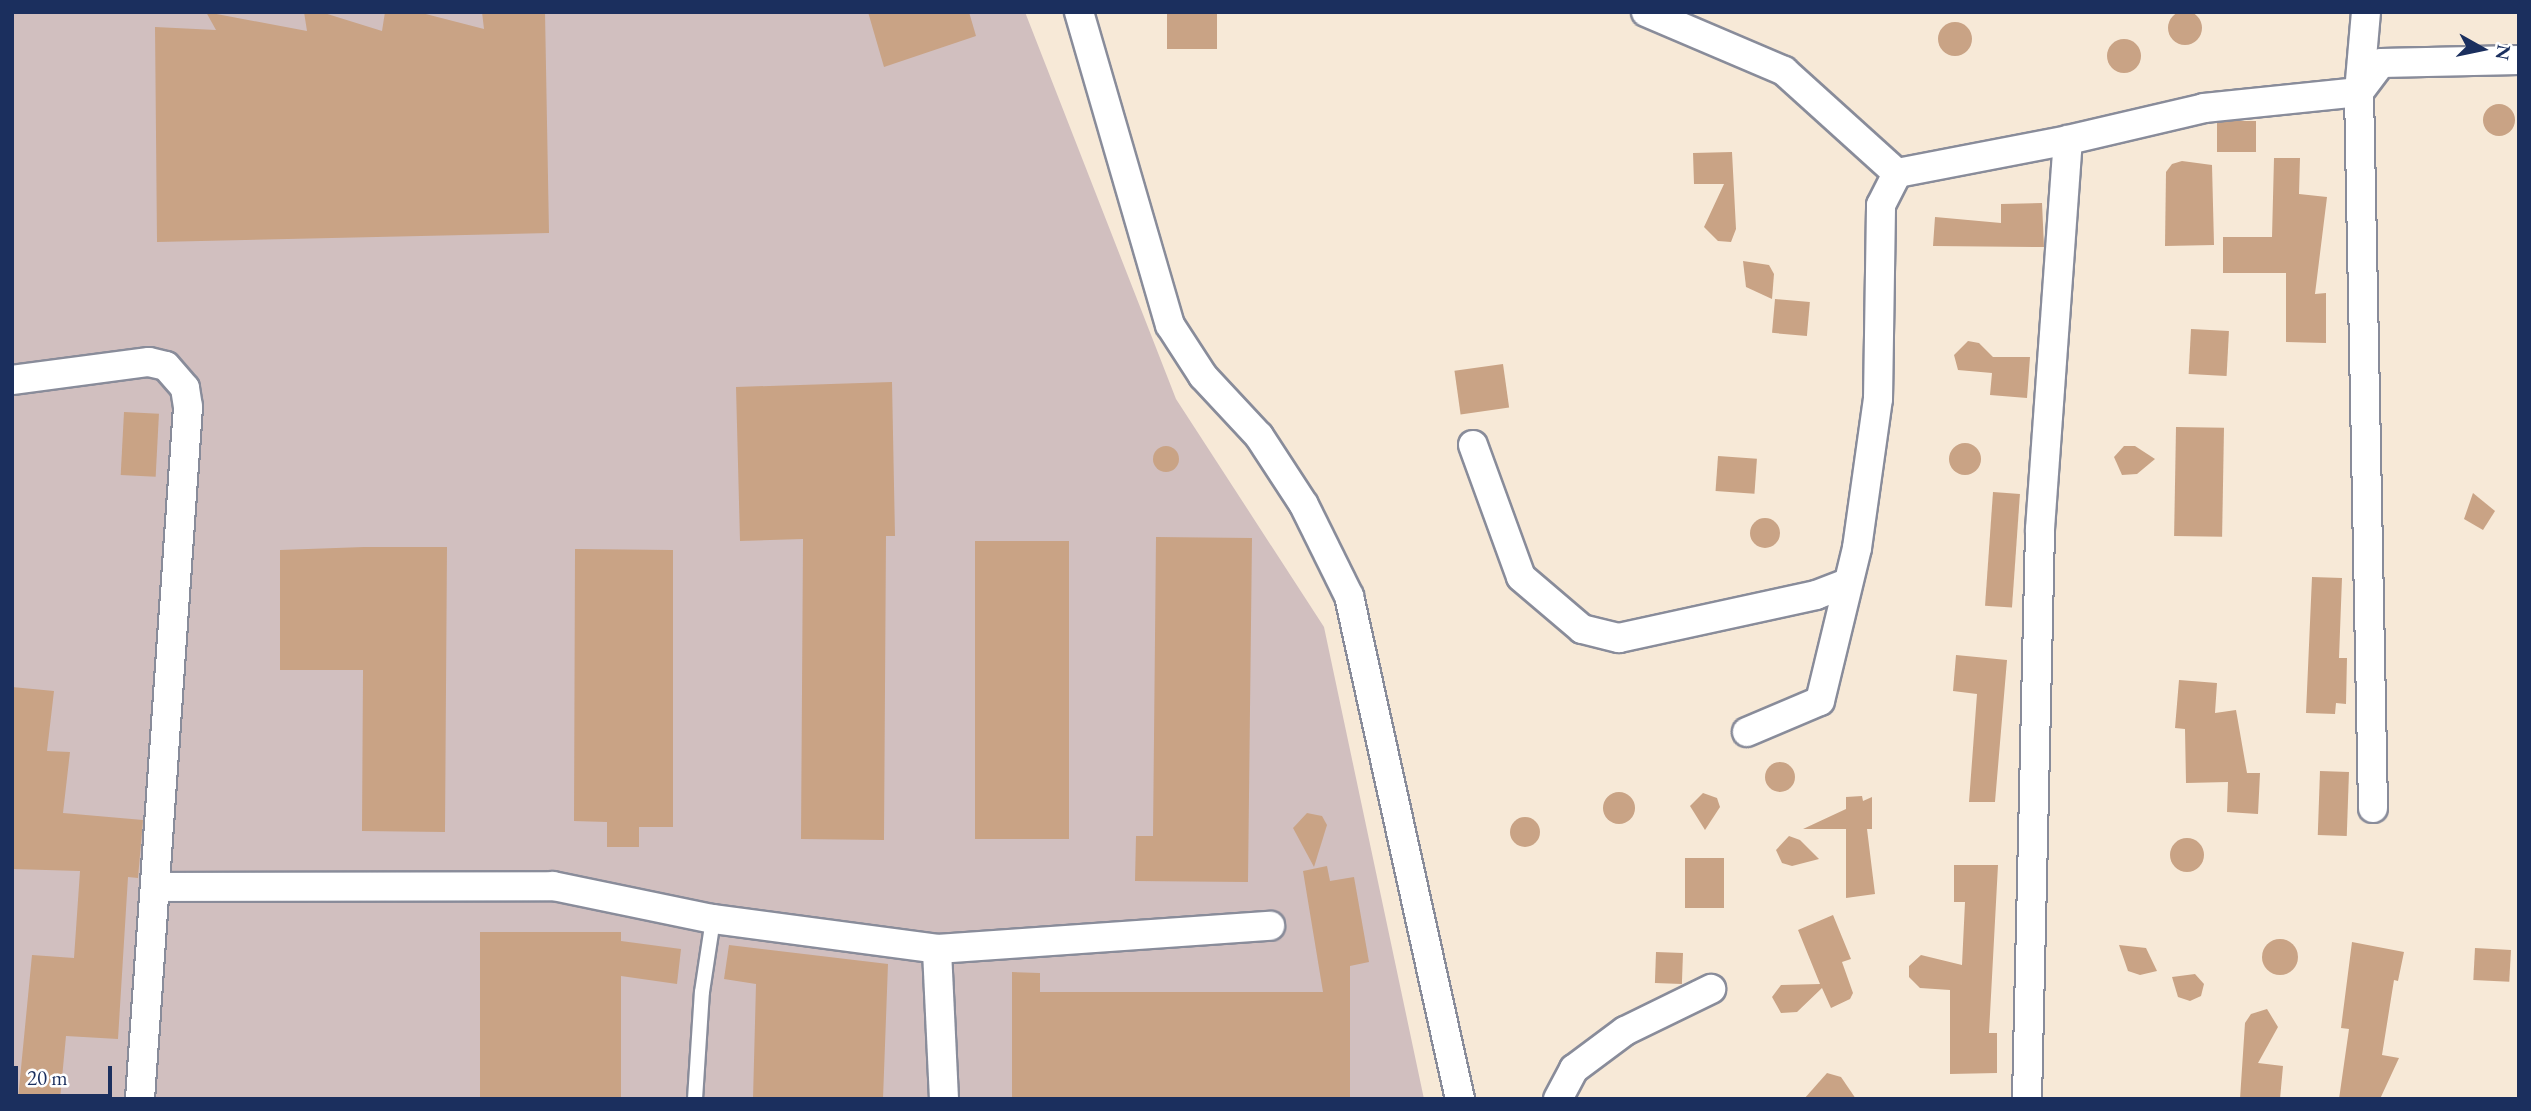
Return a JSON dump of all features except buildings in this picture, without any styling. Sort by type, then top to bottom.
[{"type":"street","points":[[1079,12],[1170,325],[1203,376],[1259,436],[1304,505],[1349,596],[1460,1099]]},
{"type":"street","points":[[1646,12],[1784,71],[1897,173]]},
{"type":"street","points":[[2366,12],[2359,92],[2373,808]]},
{"type":"street","points":[[1897,173],[2068,141],[2204,108],[2359,92],[2381,63],[2519,60]]},
{"type":"street","points":[[2027,1099],[2040,529],[2068,141]]},
{"type":"street","points":[[1747,732],[1821,701],[1849,583],[1878,398],[1881,205],[1897,173]]},
{"type":"street","points":[[12,380],[149,362],[166,366],[185,388],[188,407],[140,1099]]},
{"type":"street","points":[[1473,445],[1521,577],[1581,629],[1619,638],[1816,596],[1849,583]]},
{"type":"street","points":[[155,887],[553,886],[713,919],[937,948],[1270,926]]},
{"type":"street","points":[[937,948],[944,1099]]},
{"type":"street","points":[[1558,1099],[1574,1069],[1625,1031],[1711,989]]},
{"type":"lane","points":[[695,1099],[702,992],[713,919]]},
{"type":"shaded area","points":[[12,12],[1025,12],[1176,399],[1324,627],[1424,1099],[12,1099]]}]
